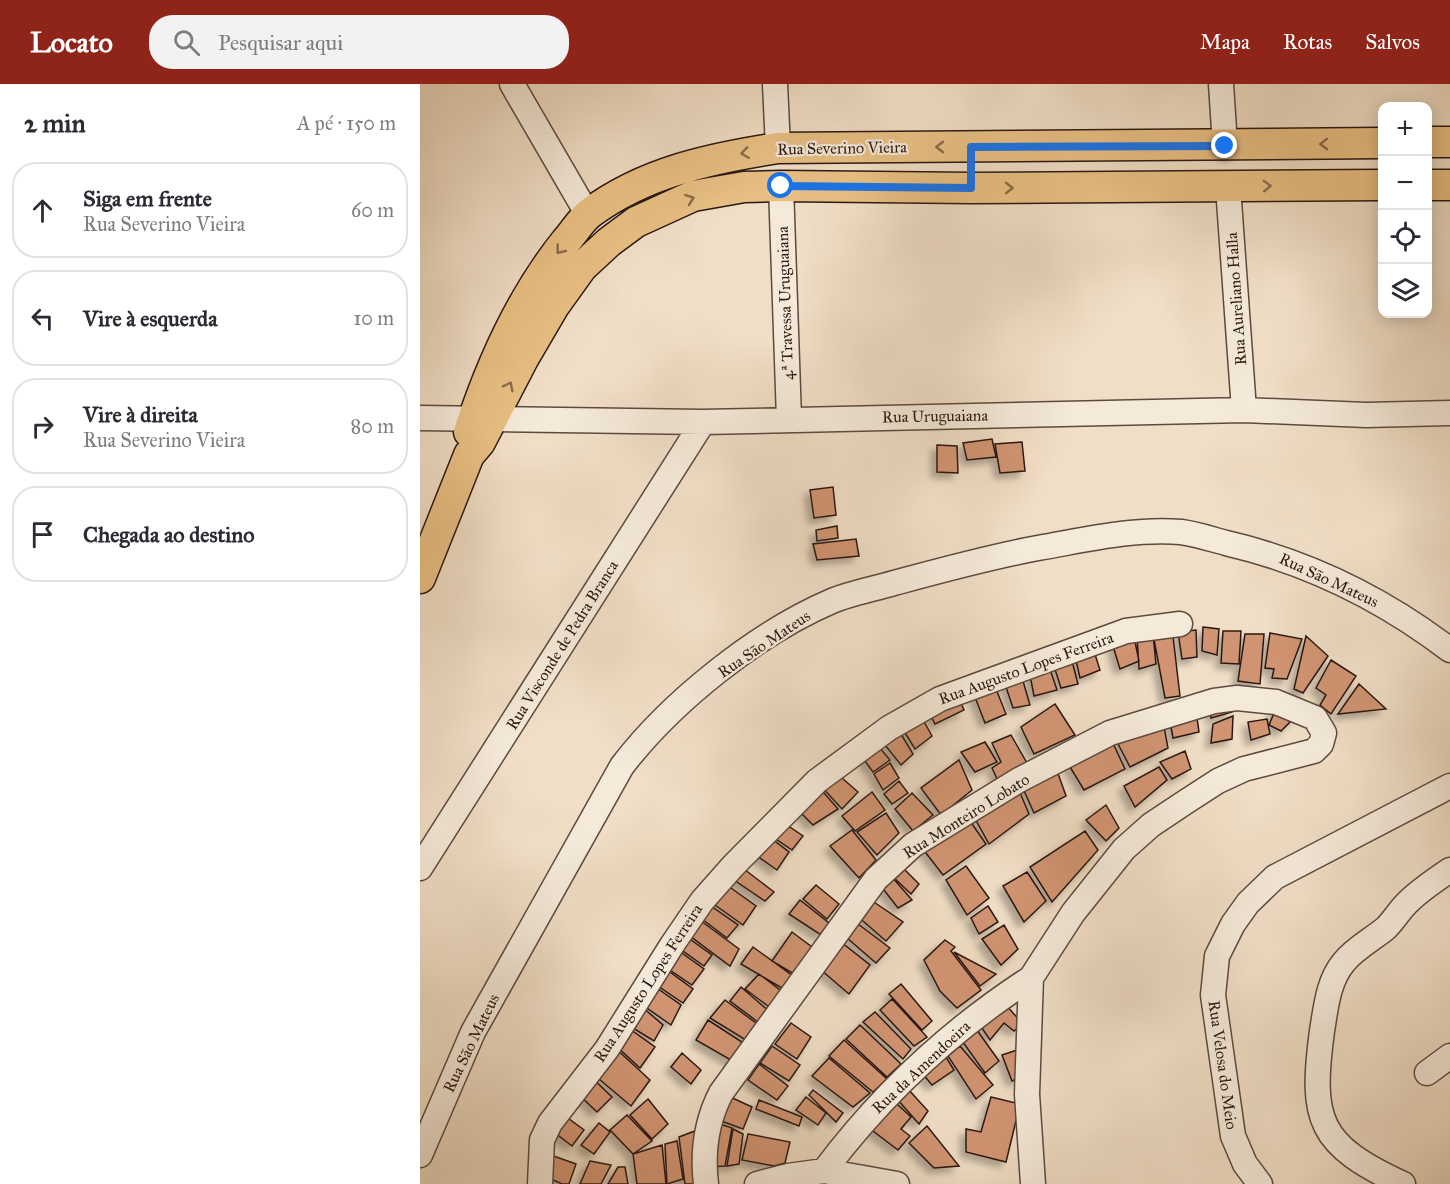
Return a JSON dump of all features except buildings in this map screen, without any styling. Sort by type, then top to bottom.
[{"type":"main road","points":[[1432,142],[1450,142]]},
{"type":"main road","name":"Rua Severino Vieira","points":[[420,578],[469,455],[480,442],[488,378],[530,291],[588,215],[616,196],[678,169],[715,157],[778,148],[1378,143]]},
{"type":"main road","points":[[971,147],[971,188]]},
{"type":"main road","name":"Rua Severino Vieira","points":[[484,417],[554,306],[582,267],[609,242],[636,222],[693,196],[744,187],[781,186],[971,188],[1378,185]]},
{"type":"main road","points":[[1432,185],[1450,185]]},
{"type":"street","points":[[512,84],[588,215]]},
{"type":"street","points":[[775,84],[778,148]]},
{"type":"street","points":[[1221,84],[1225,146]]},
{"type":"street","name":"4ª Travessa Uruguaiana","points":[[781,186],[789,419]]},
{"type":"street","name":"Rua Aureliano Halla","points":[[1228,187],[1244,410]]},
{"type":"street","name":"Rua Uruguaiana","points":[[420,418],[484,417],[703,422],[1244,410],[1366,415],[1450,413]]},
{"type":"street","name":"Rua Visconde de Pedra Branca","points":[[420,868],[703,422]]},
{"type":"street","name":"Rua São Mateus","points":[[420,1155],[473,1032],[601,799],[622,766],[642,740],[738,657],[789,623],[833,600],[988,557],[1123,533],[1181,532],[1269,553],[1316,571],[1389,608],[1450,650]]},
{"type":"street","name":"Rua Augusto Lopes Ferreira","points":[[540,1184],[542,1140],[550,1123],[607,1049],[702,901],[733,866],[817,781],[889,728],[939,699],[1126,631],[1180,624]]},
{"type":"street","name":"Rua Monteiro Lobato","points":[[706,1184],[704,1145],[710,1114],[721,1093],[876,879],[913,845],[1019,780],[1110,733],[1188,707],[1237,698],[1276,702],[1315,718],[1324,734]]},
{"type":"street","name":"Rua da Amendoeira","points":[[824,1171],[852,1133],[898,1084],[989,1005],[1031,978],[1073,913],[1099,878],[1124,849],[1151,825],[1227,777],[1244,769],[1314,751],[1321,744],[1324,734]]},
{"type":"street","name":"Rua Velosa do Meio","points":[[1260,1184],[1245,1164],[1233,1136],[1213,995],[1217,956],[1233,924],[1248,903],[1275,877],[1330,846],[1450,786]]},
{"type":"street","points":[[1403,1184],[1349,1152],[1335,1140],[1323,1124],[1318,1104],[1316,1077],[1327,997],[1344,961],[1388,926],[1415,895],[1450,870]]},
{"type":"street","points":[[1031,978],[1027,1094],[1033,1184]]},
{"type":"street","points":[[1427,1073],[1450,1056]]},
{"type":"street","points":[[757,1184],[788,1176],[824,1171],[897,1184]]},
{"type":"route","points":[[781,186],[971,188],[971,147],[1225,146]]}]
